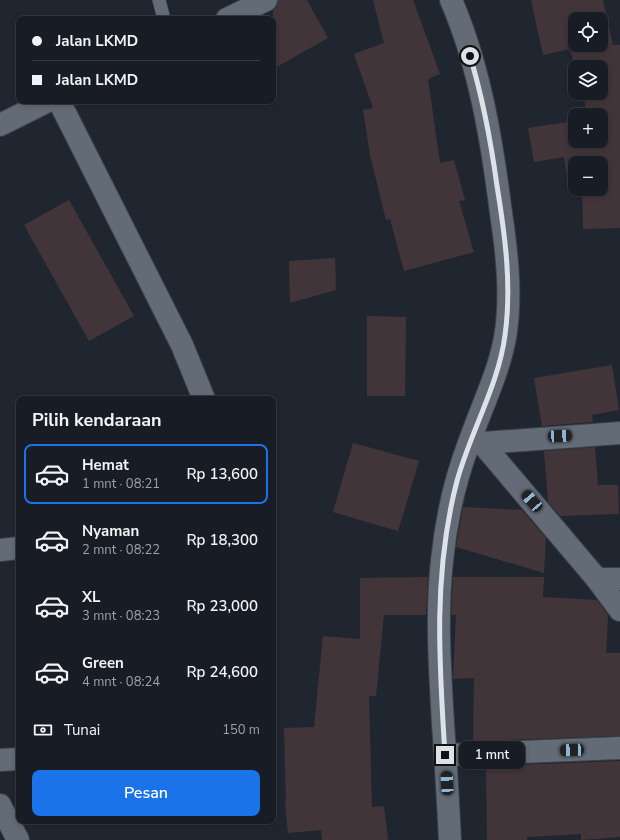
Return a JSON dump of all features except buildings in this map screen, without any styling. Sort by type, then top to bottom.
[{"type":"street","points":[[233,16],[266,0]]},
{"type":"street","points":[[450,840],[439,661],[442,560],[457,482],[475,443],[496,372],[505,337],[508,306],[506,249],[500,202],[483,104],[463,33],[451,0]]},
{"type":"street","points":[[0,125],[42,104]]},
{"type":"street","points":[[61,104],[182,345],[203,396]]},
{"type":"street","points":[[475,443],[620,433]]},
{"type":"street","points":[[475,443],[597,579],[620,610]]},
{"type":"street","points":[[0,550],[16,548]]},
{"type":"street","points":[[597,579],[620,579]]},
{"type":"street","points":[[445,755],[620,748]]},
{"type":"street","points":[[0,760],[16,759]]},
{"type":"street","points":[[0,805],[18,840]]},
{"type":"lane","points":[[159,0],[163,16]]},
{"type":"route","points":[[445,755],[439,661],[442,560],[457,482],[468,444],[496,372],[505,337],[508,306],[506,249],[500,202],[483,104],[470,56]]}]
